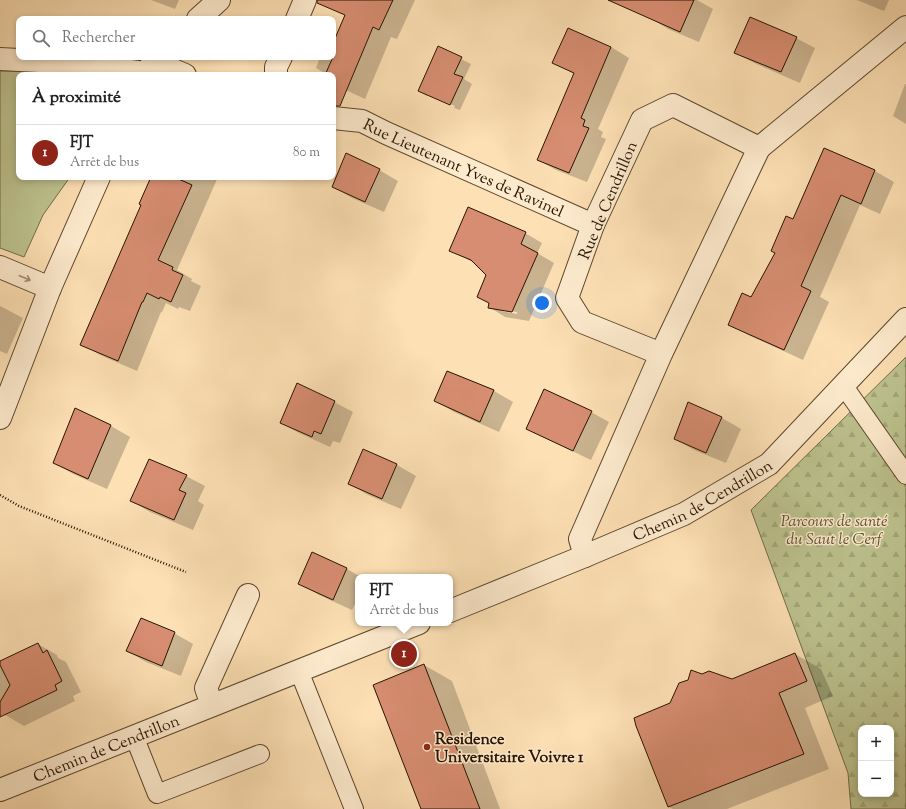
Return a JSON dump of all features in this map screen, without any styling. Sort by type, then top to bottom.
[{"type":"street","points":[[201,16],[219,0]]},
{"type":"street","points":[[298,16],[305,0]]},
{"type":"street","points":[[585,556],[580,539],[661,354],[760,148],[906,27]]},
{"type":"street","points":[[0,59],[16,60]]},
{"type":"street","points":[[19,60],[150,66],[173,72]]},
{"type":"street","points":[[276,72],[279,60]]},
{"type":"street","name":"Rue de Cendrillon","points":[[661,354],[582,322],[567,298],[593,225],[642,120],[673,105],[760,148]]},
{"type":"street","name":"Rue Lieutenant Yves de Ravinel","points":[[336,118],[362,121],[593,225]]},
{"type":"street","points":[[0,418],[50,288],[98,180]]},
{"type":"street","points":[[0,267],[50,288]]},
{"type":"street","name":"Chemin de Cendrillon","points":[[453,610],[684,514],[769,464],[906,319]]},
{"type":"street","points":[[212,705],[206,688],[248,595]]},
{"type":"street","name":"Chemin de Cendrillon","points":[[0,790],[411,626]]},
{"type":"lane","points":[[843,385],[906,475]]},
{"type":"lane","points":[[299,670],[354,809]]},
{"type":"lane","points":[[134,736],[157,794],[260,754]]},
{"type":"path","points":[[0,495],[20,506],[186,572]]},
{"type":"green space","points":[[0,71],[48,71],[50,72],[16,72],[16,180],[68,180],[43,215],[24,257],[0,248]]},
{"type":"green space","name":"Parcours de santé du Saut le Cerf","points":[[906,357],[906,809],[851,809],[848,773],[751,510]]},
{"type":"building","points":[[317,0],[393,0],[379,30],[373,27],[340,106],[336,106],[336,72],[326,72],[332,60],[336,60],[336,36],[345,15],[317,3]]},
{"type":"building","points":[[608,0],[694,0],[680,32]]},
{"type":"building","points":[[750,17],[797,37],[781,72],[734,53]]},
{"type":"building","points":[[568,28],[611,47],[581,118],[585,120],[583,126],[589,128],[569,173],[537,160],[574,73],[552,63]]},
{"type":"building","points":[[438,46],[462,57],[454,74],[463,77],[450,105],[418,91]]},
{"type":"building","points":[[824,148],[875,170],[861,204],[841,195],[801,286],[811,291],[784,350],[728,325],[742,293],[751,297],[775,253],[771,251],[786,216],[793,219]]},
{"type":"building","points":[[346,153],[380,169],[365,202],[332,187]]},
{"type":"building","points":[[150,180],[181,180],[192,185],[158,260],[173,267],[172,270],[183,275],[171,302],[160,297],[159,299],[147,293],[118,361],[80,345],[141,205],[139,204]]},
{"type":"building","points":[[468,207],[526,232],[521,244],[538,253],[512,312],[488,308],[489,303],[477,297],[486,275],[471,260],[449,251]]},
{"type":"building","points":[[447,371],[494,390],[480,422],[434,401]]},
{"type":"building","points":[[297,383],[335,401],[321,434],[314,431],[312,437],[280,423]]},
{"type":"building","points":[[544,389],[592,411],[573,451],[526,429]]},
{"type":"building","points":[[688,402],[722,417],[706,453],[674,439]]},
{"type":"building","points":[[75,408],[111,425],[88,479],[53,463]]},
{"type":"building","points":[[363,449],[397,464],[382,499],[348,484]]},
{"type":"building","points":[[149,459],[187,475],[179,490],[186,493],[174,520],[130,501]]},
{"type":"building","points":[[312,552],[347,568],[333,600],[298,584]]},
{"type":"building","points":[[141,618],[175,632],[162,666],[126,651]]},
{"type":"building","points":[[38,643],[43,653],[47,650],[62,681],[55,685],[57,690],[0,717],[0,702],[10,685],[0,665],[0,661]]},
{"type":"building","points":[[795,653],[807,681],[779,693],[804,754],[668,807],[634,718],[670,703],[679,683],[688,680],[691,670],[702,674],[709,671],[732,679]]},
{"type":"building","name":"Residence Universitaire Voivre 1","points":[[424,664],[480,809],[421,809],[373,685]]},
{"type":"place","name":"FJT","points":[[404,654]]},
{"type":"place","name":"Residence Universitaire Voivre 1","points":[[427,747]]}]
